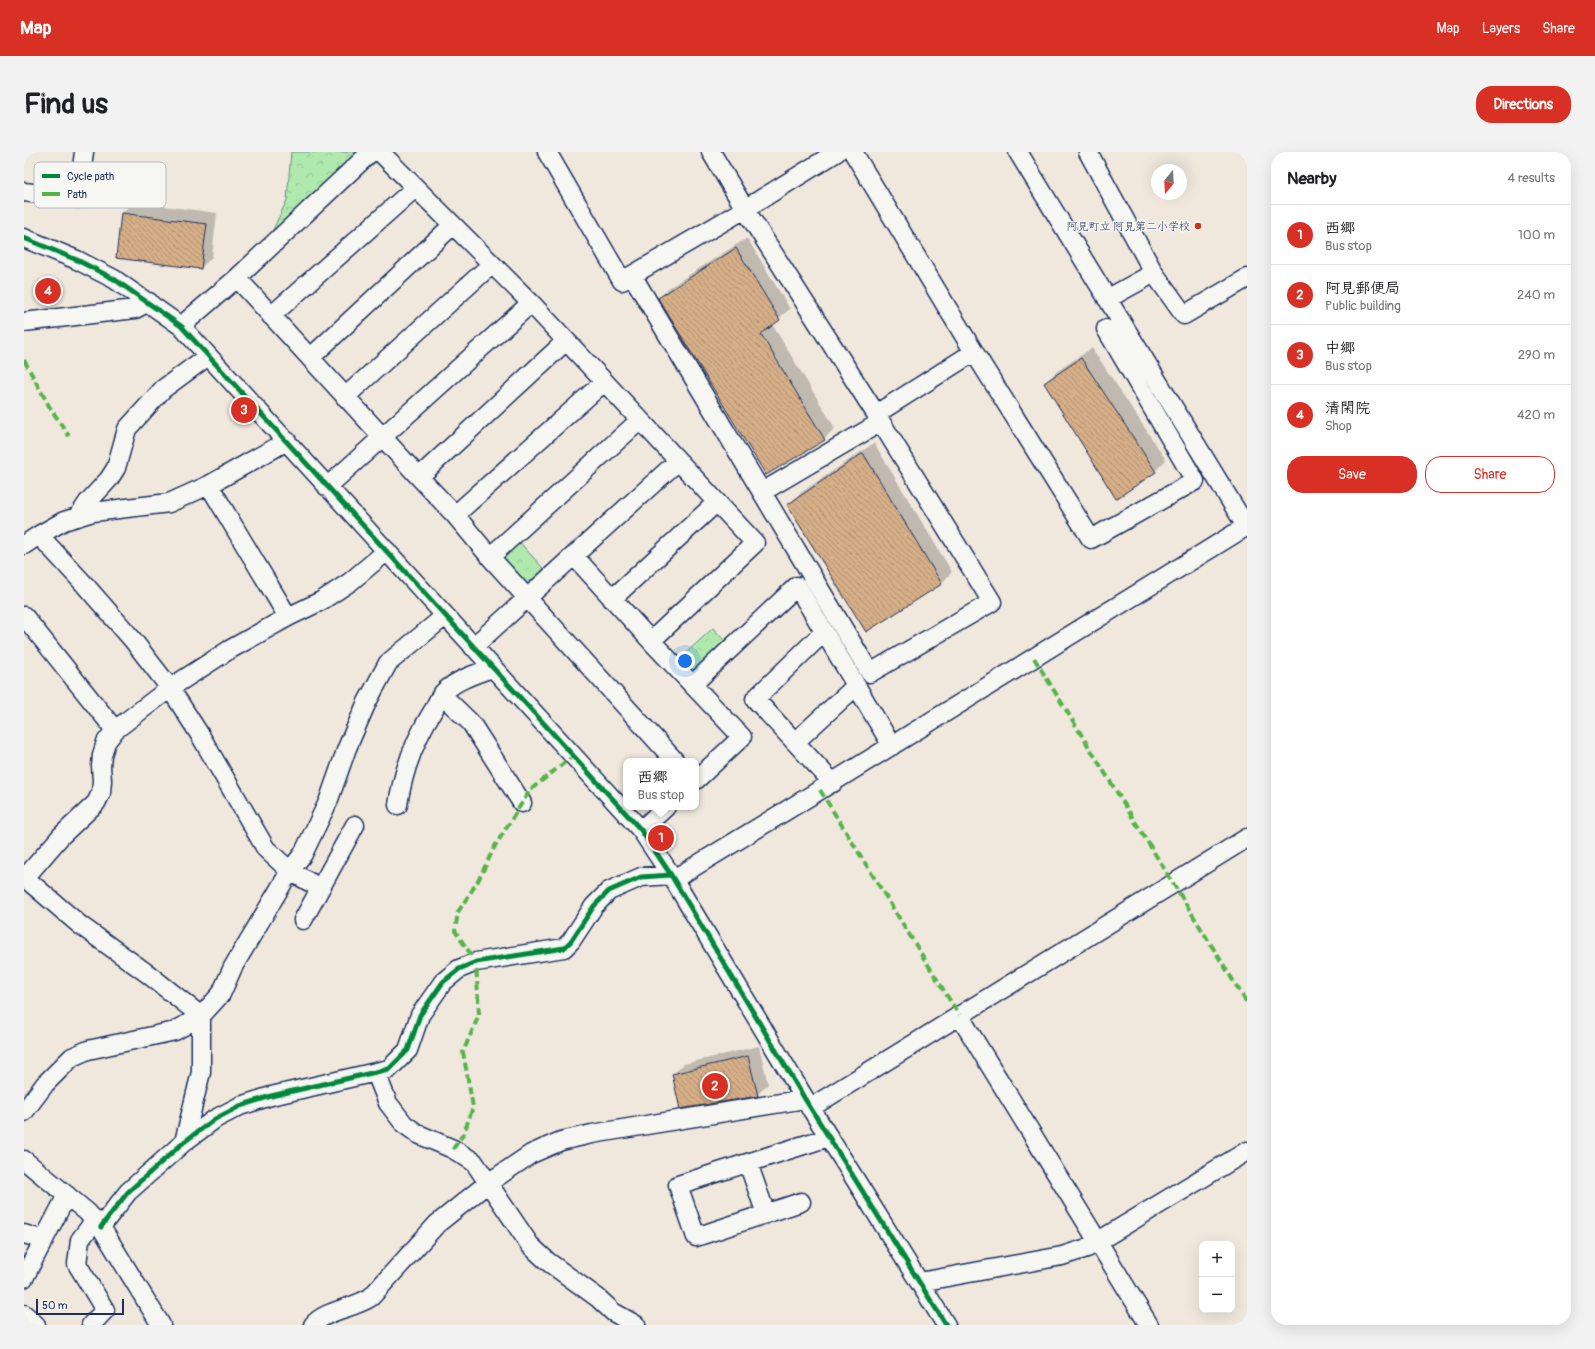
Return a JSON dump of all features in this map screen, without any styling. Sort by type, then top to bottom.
[{"type":"street","points":[[83,162],[84,152]]},
{"type":"street","points":[[181,326],[237,278],[371,152]]},
{"type":"street","points":[[380,152],[531,303],[755,543],[650,641]]},
{"type":"street","points":[[547,152],[622,282],[837,152]]},
{"type":"street","points":[[632,275],[870,673],[992,602],[878,418],[745,209],[711,152]]},
{"type":"street","points":[[853,152],[974,352],[1091,539],[1195,481],[1106,329]]},
{"type":"street","points":[[91,1325],[105,1310],[77,1264],[80,1240],[98,1223],[106,1220],[128,1192],[184,1142],[215,1119],[240,1106],[271,1096],[389,1069],[408,1050],[420,1015],[443,982],[459,969],[476,962],[564,948],[571,941],[594,906],[609,891],[641,877],[673,877],[833,782],[1247,527],[1018,152]]},
{"type":"street","points":[[1088,152],[1154,273],[1184,315],[1247,278]]},
{"type":"street","points":[[272,316],[415,188]]},
{"type":"street","points":[[24,192],[34,193]]},
{"type":"street","points":[[310,358],[453,225]]},
{"type":"street","points":[[24,238],[77,260],[114,280],[181,326],[641,830],[673,877],[807,1103],[946,1325]]},
{"type":"street","points":[[345,397],[492,264]]},
{"type":"street","points":[[1107,299],[1154,273]]},
{"type":"street","points":[[237,278],[418,478],[455,515],[490,557],[672,758]]},
{"type":"street","points":[[24,322],[135,309],[148,302]]},
{"type":"street","points":[[327,487],[531,303]]},
{"type":"street","points":[[418,478],[566,340]]},
{"type":"street","points":[[762,492],[878,418],[974,352]]},
{"type":"street","points":[[78,517],[88,502],[109,479],[116,468],[127,429],[163,389],[208,356]]},
{"type":"street","points":[[455,515],[604,382]]},
{"type":"street","points":[[490,557],[640,420]]},
{"type":"street","points":[[24,545],[64,521],[93,512],[169,503],[209,485],[287,441]]},
{"type":"street","points":[[473,647],[678,461]]},
{"type":"street","points":[[209,485],[288,617]]},
{"type":"street","points":[[612,599],[717,502]]},
{"type":"street","points":[[39,535],[132,639],[170,688],[200,735],[266,850],[290,871],[320,888]]},
{"type":"street","points":[[201,1016],[148,974],[80,925],[24,878],[61,836],[96,803],[101,793],[102,755],[106,742],[115,730],[170,688],[229,650],[288,617],[321,601],[350,582],[387,551]]},
{"type":"street","points":[[574,556],[650,641],[742,737],[699,777]]},
{"type":"street","points":[[692,684],[797,586],[892,746]]},
{"type":"street","points":[[24,616],[115,730]]},
{"type":"street","points":[[24,1112],[45,1084],[72,1057],[88,1050],[175,1031],[201,1016],[221,994],[233,967],[290,871],[303,854],[328,802],[347,748],[367,702],[388,663],[445,616]]},
{"type":"street","points":[[824,632],[754,699],[833,782]]},
{"type":"street","points":[[398,805],[402,781],[410,754],[422,727],[444,691],[460,681],[492,668]]},
{"type":"street","points":[[795,742],[856,686]]},
{"type":"street","points":[[442,695],[471,723],[522,803]]},
{"type":"street","points":[[641,830],[663,810]]},
{"type":"street","points":[[303,920],[355,825]]},
{"type":"street","points":[[312,1325],[322,1317],[361,1304],[371,1297],[437,1224],[488,1183],[531,1154],[561,1141],[592,1134],[807,1103],[959,1016],[1247,838]]},
{"type":"street","points":[[184,1142],[201,1072],[201,1016]]},
{"type":"street","points":[[959,1016],[1149,1325]]},
{"type":"street","points":[[376,1073],[388,1103],[404,1124],[418,1134],[453,1149],[474,1162],[530,1245],[547,1261],[613,1312],[636,1325]]},
{"type":"street","points":[[800,1202],[696,1237],[678,1185],[829,1137]]},
{"type":"street","points":[[920,1282],[1062,1256],[1087,1248],[1247,1151]]},
{"type":"street","points":[[24,1160],[67,1195],[98,1223],[161,1325]]},
{"type":"street","points":[[748,1163],[766,1214]]},
{"type":"street","points":[[24,1278],[67,1195]]},
{"type":"street","points":[[24,1234],[44,1240]]},
{"type":"street","points":[[24,1314],[36,1325]]},
{"type":"green space","points":[[291,152],[369,152],[270,236],[287,200]]},
{"type":"green space","points":[[514,536],[551,577],[528,598],[490,557]]},
{"type":"green space","points":[[713,628],[731,648],[692,685],[673,665]]},
{"type":"building","points":[[121,213],[207,224],[201,269],[116,258]]},
{"type":"building","points":[[736,248],[780,320],[761,334],[825,440],[766,475],[658,298]]},
{"type":"building","points":[[1081,358],[1156,472],[1116,499],[1044,383]]},
{"type":"building","points":[[863,453],[942,584],[866,632],[787,505]]},
{"type":"building","points":[[748,1056],[758,1096],[680,1109],[672,1074]]},
{"type":"marked path","points":[[24,360],[49,406],[69,436]]},
{"type":"marked path","points":[[1034,658],[1247,1003]]},
{"type":"marked path","points":[[453,1149],[464,1133],[473,1107],[463,1052],[479,1015],[476,962],[455,931],[458,912],[478,881],[495,846],[530,790],[573,756]]},
{"type":"marked path","points":[[820,790],[959,1015]]},
{"type":"cycle path","points":[[24,238],[77,260],[114,279],[181,326],[641,830],[671,875],[805,1099],[946,1325]]},
{"type":"cycle path","points":[[101,1227],[128,1192],[184,1142],[215,1119],[240,1106],[271,1096],[389,1069],[408,1050],[420,1015],[443,982],[459,969],[476,962],[564,948],[571,941],[594,906],[609,891],[641,877],[671,875]]},
{"type":"place","name":"阿見町立 阿見第二小学校","points":[[1198,226]]},
{"type":"place","name":"清閑院","points":[[48,291]]},
{"type":"place","name":"中郷","points":[[244,410]]},
{"type":"place","name":"西郷","points":[[661,838]]},
{"type":"place","name":"阿見郵便局","points":[[715,1086]]}]
